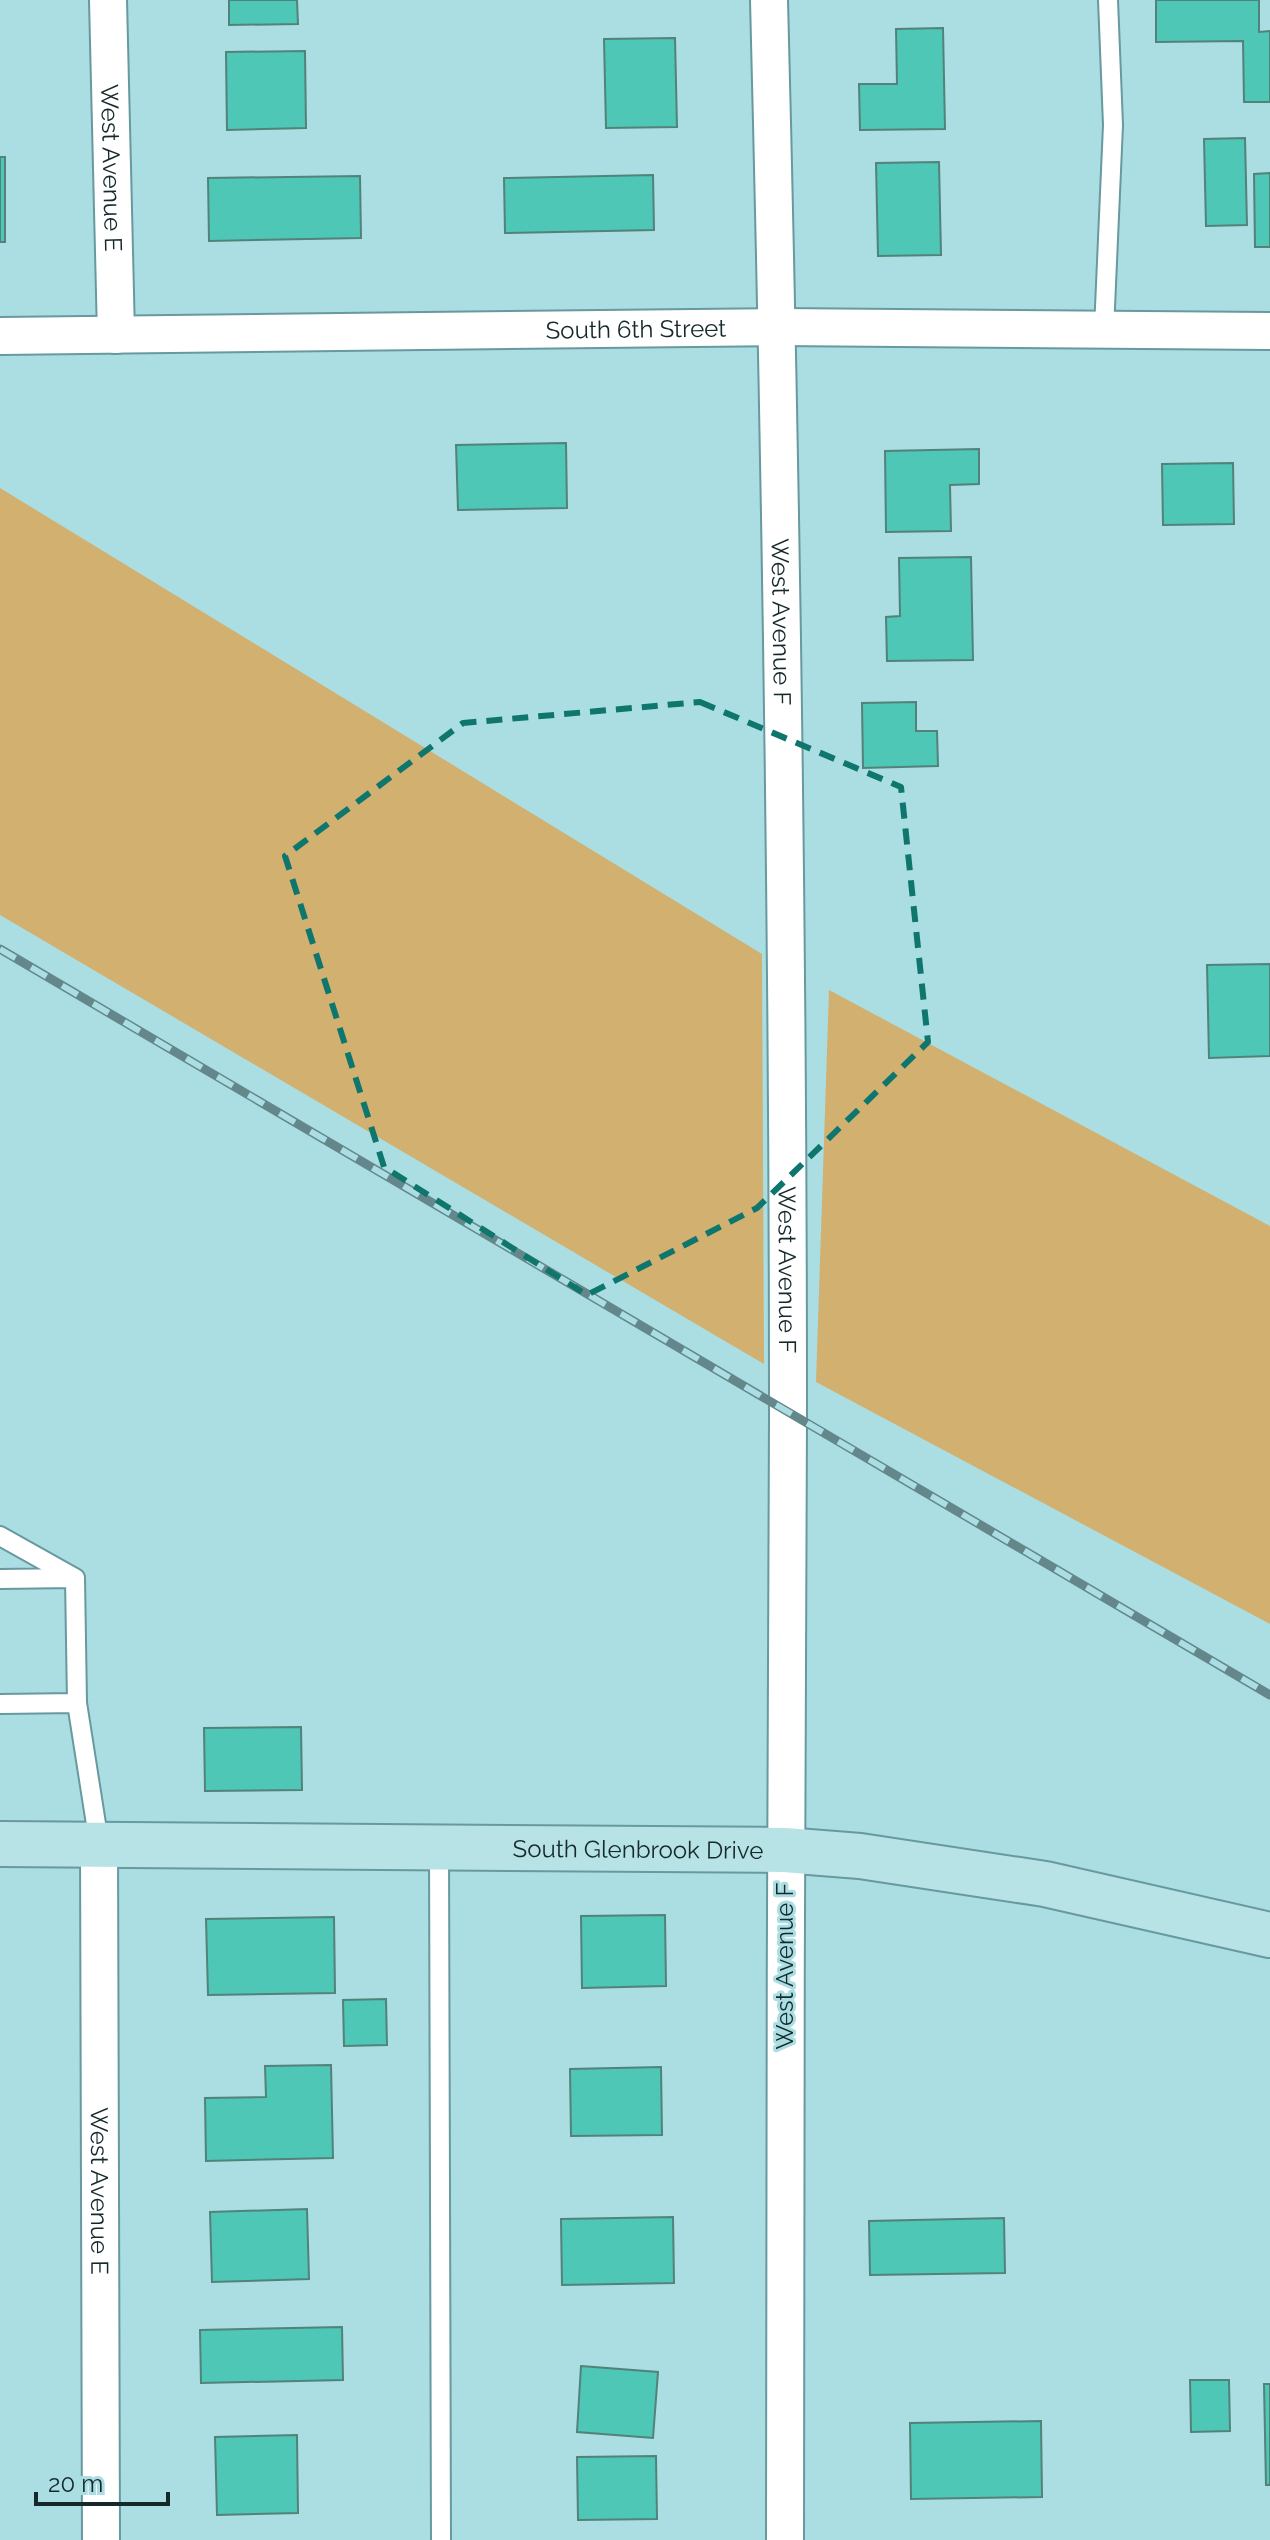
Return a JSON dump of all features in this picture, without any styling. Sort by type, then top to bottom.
[{"type":"street","name":"West Avenue E","points":[[108,0],[116,335]]},
{"type":"street","name":"West Avenue F","points":[[769,0],[778,327],[788,1415],[784,1850],[785,2540]]},
{"type":"street","name":"South 6th Street","points":[[0,336],[778,327],[1270,331]]},
{"type":"street","name":"West Avenue E","points":[[99,1843],[101,2540]]},
{"type":"street","name":"South Glenbrook Drive","points":[[0,1844],[784,1850],[860,1856],[1045,1884],[1270,1935]]},
{"type":"lane","points":[[1104,330],[1113,125],[1108,0]]},
{"type":"lane","points":[[0,1536],[75,1578]]},
{"type":"lane","points":[[0,1579],[75,1578]]},
{"type":"lane","points":[[75,1578],[77,1703],[99,1843]]},
{"type":"lane","points":[[0,1704],[77,1703]]},
{"type":"lane","points":[[439,1846],[441,2540]]},
{"type":"highlighted area","points":[[700,702],[901,787],[928,1042],[757,1208],[587,1295],[384,1167],[285,856],[463,723]]},
{"type":"shaded area","points":[[0,488],[762,954],[764,1364],[0,915]]},
{"type":"shaded area","points":[[829,990],[1270,1226],[1270,1624],[816,1382]]},
{"type":"building","points":[[229,0],[297,0],[298,24],[229,25]]},
{"type":"building","points":[[1156,0],[1259,0],[1259,32],[1270,31],[1270,102],[1244,102],[1243,41],[1156,42]]},
{"type":"building","points":[[943,28],[945,129],[860,130],[859,84],[897,84],[896,29]]},
{"type":"building","points":[[675,38],[677,127],[606,128],[604,39]]},
{"type":"building","points":[[305,51],[306,128],[227,130],[226,52]]},
{"type":"building","points":[[1245,138],[1247,225],[1206,226],[1204,139]]},
{"type":"building","points":[[0,157],[5,157],[5,242],[0,242]]},
{"type":"building","points":[[939,162],[941,255],[878,256],[876,163]]},
{"type":"building","points":[[1270,173],[1270,247],[1255,247],[1254,174]]},
{"type":"building","points":[[653,175],[654,230],[505,233],[504,178]]},
{"type":"building","points":[[360,176],[361,238],[209,241],[208,178]]},
{"type":"building","points":[[566,443],[567,508],[458,510],[456,445]]},
{"type":"building","points":[[979,449],[979,484],[950,485],[951,531],[886,532],[885,451]]},
{"type":"building","points":[[1233,463],[1234,524],[1163,525],[1162,464]]},
{"type":"building","points":[[971,557],[973,660],[887,661],[886,617],[900,616],[899,558]]},
{"type":"building","points":[[916,702],[916,731],[937,731],[938,766],[863,768],[862,703]]},
{"type":"building","points":[[1270,964],[1270,1056],[1209,1058],[1207,965]]},
{"type":"building","points":[[301,1727],[302,1790],[205,1791],[204,1728]]},
{"type":"building","points":[[665,1915],[666,1986],[582,1988],[581,1916]]},
{"type":"building","points":[[334,1917],[335,1993],[208,1995],[206,1919]]},
{"type":"building","points":[[386,1999],[387,2045],[344,2046],[343,2000]]},
{"type":"building","points":[[331,2065],[333,2158],[206,2161],[205,2098],[266,2097],[265,2066]]},
{"type":"building","points":[[661,2067],[662,2135],[571,2136],[570,2069]]},
{"type":"building","points":[[307,2209],[309,2279],[212,2282],[210,2212]]},
{"type":"building","points":[[673,2217],[674,2283],[562,2285],[561,2219]]},
{"type":"building","points":[[1004,2218],[1005,2273],[870,2275],[869,2221]]},
{"type":"building","points":[[342,2327],[343,2380],[201,2383],[200,2330]]},
{"type":"building","points":[[581,2366],[658,2372],[653,2438],[577,2432]]},
{"type":"building","points":[[1190,2380],[1229,2380],[1230,2431],[1191,2432]]},
{"type":"building","points":[[1264,2384],[1270,2384],[1270,2485],[1266,2485]]},
{"type":"building","points":[[1041,2421],[1042,2497],[911,2499],[910,2423]]},
{"type":"building","points":[[297,2435],[298,2513],[217,2515],[215,2437]]},
{"type":"building","points":[[656,2456],[657,2519],[578,2520],[577,2457]]},
{"type":"railway","points":[[0,949],[1270,1695]]}]
